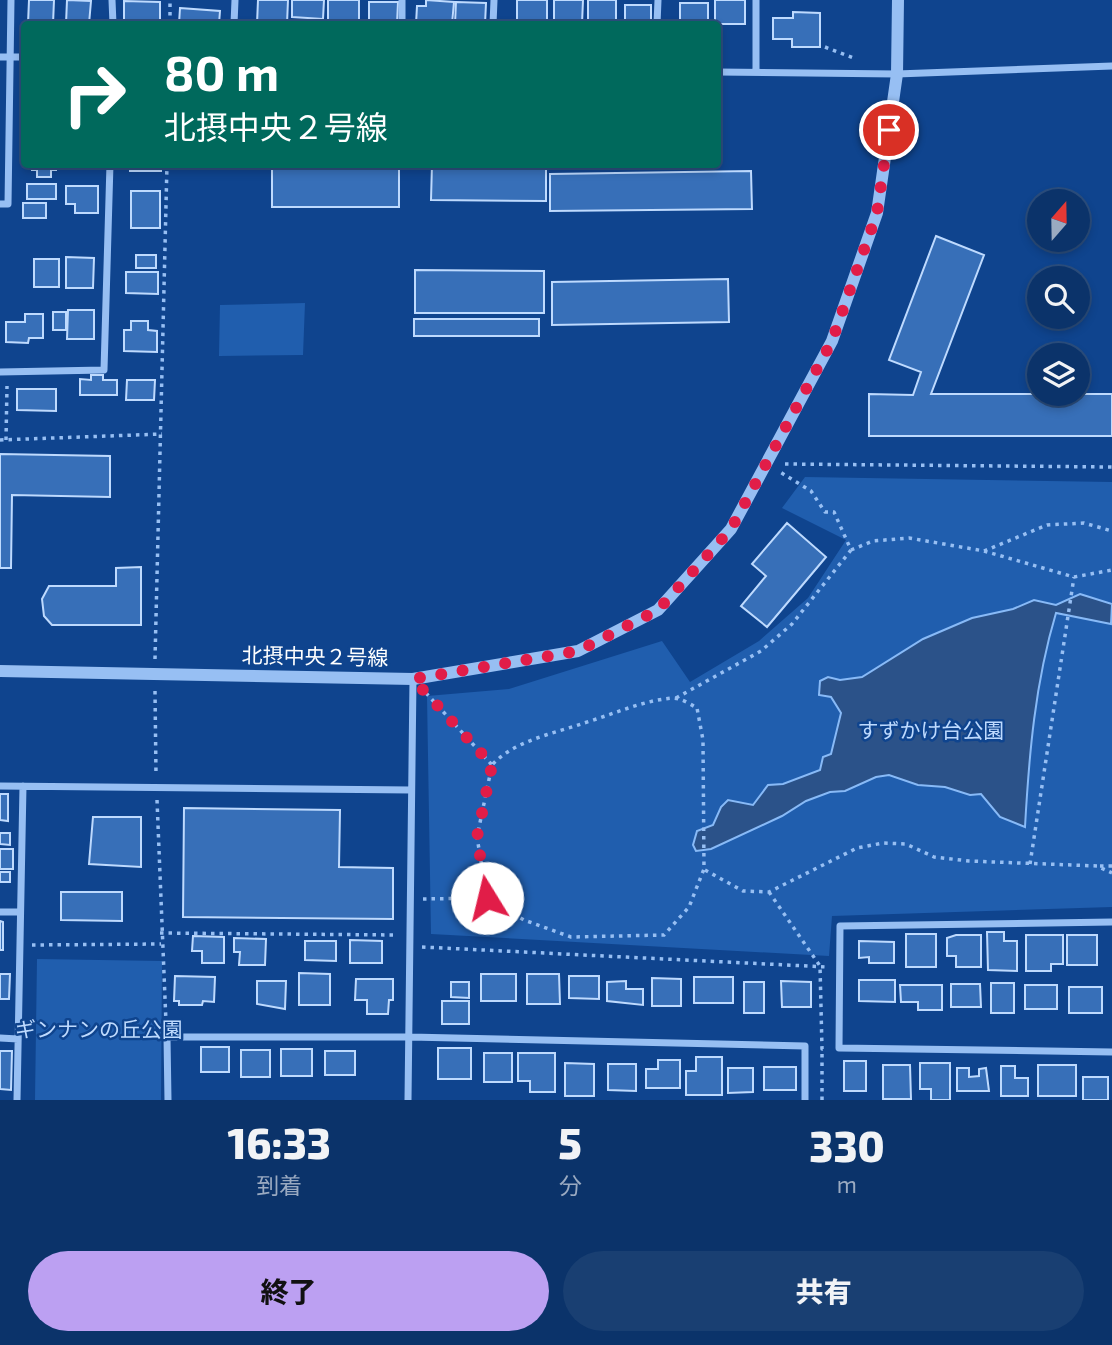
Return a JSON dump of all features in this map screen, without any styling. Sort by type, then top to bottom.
[{"type":"street","points":[[0,204],[8,204],[11,0]]},
{"type":"street","points":[[112,0],[113,21]]},
{"type":"street","points":[[234,21],[235,0]]},
{"type":"street","points":[[402,0],[402,21]]},
{"type":"street","points":[[494,0],[494,21]]},
{"type":"street","points":[[657,21],[658,0]]},
{"type":"street","points":[[755,72],[756,0]]},
{"type":"street","name":"北摂中央２号線","points":[[0,671],[413,679],[578,651],[658,610],[731,529],[832,341],[877,213],[897,74],[898,0]]},
{"type":"street","points":[[0,57],[21,57]]},
{"type":"street","points":[[721,72],[897,74],[1112,66]]},
{"type":"street","points":[[4,373],[104,370],[110,168]]},
{"type":"street","points":[[408,1100],[413,679]]},
{"type":"street","points":[[0,786],[411,790]]},
{"type":"street","points":[[17,1100],[23,786]]},
{"type":"street","points":[[0,912],[20,912]]},
{"type":"street","points":[[1112,922],[840,926],[839,967],[839,1048],[1112,1052]]},
{"type":"street","points":[[168,1100],[167,1037],[410,1037],[805,1046],[805,1100]]},
{"type":"street","points":[[0,1038],[18,1038]]},
{"type":"path","points":[[170,0],[170,21]]},
{"type":"path","points":[[167,168],[155,673],[160,933],[167,1037]]},
{"type":"path","points":[[4,373],[6,440]]},
{"type":"path","points":[[0,440],[162,434]]},
{"type":"path","points":[[766,464],[1112,467]]},
{"type":"path","points":[[766,464],[810,491],[825,512],[834,512],[851,550]]},
{"type":"path","points":[[984,551],[1048,525],[1084,523],[1112,531]]},
{"type":"path","points":[[487,898],[477,837],[492,765],[501,755],[531,740],[588,722],[608,712],[676,698],[761,651],[792,624],[851,550],[873,541],[909,538],[984,551],[1074,577],[1112,570]]},
{"type":"path","points":[[1030,864],[1074,577]]},
{"type":"path","points":[[413,679],[492,765]]},
{"type":"path","points":[[411,900],[487,898],[524,920],[570,937],[664,935],[689,907],[704,869],[703,740],[697,708],[676,698]]},
{"type":"path","points":[[704,869],[743,891],[769,892],[857,848],[883,842],[906,844],[934,857],[1030,864],[1112,866]]},
{"type":"path","points":[[1097,866],[1112,873]]},
{"type":"path","points":[[769,892],[820,966],[822,1049],[839,1048]]},
{"type":"path","points":[[160,933],[411,935]]},
{"type":"path","points":[[20,945],[161,944]]},
{"type":"path","points":[[411,947],[839,967]]},
{"type":"green space","points":[[305,303],[303,355],[219,356],[220,305]]},
{"type":"green space","name":"すずかけ台公園","points":[[805,477],[1112,482],[1112,907],[832,916],[829,956],[431,934],[427,696],[509,689],[662,641],[690,682],[759,641],[808,598],[846,540],[782,508]]},
{"type":"green space","name":"ギンナンの丘公園","points":[[37,959],[162,961],[161,1100],[35,1100]]},
{"type":"shaded area","points":[[1080,594],[1112,604],[1111,624],[1056,613],[1034,719],[1025,827],[1000,817],[981,794],[970,795],[945,787],[918,785],[889,775],[876,777],[845,791],[830,792],[806,801],[782,816],[711,849],[696,851],[693,845],[697,831],[713,825],[721,807],[728,800],[753,805],[768,785],[783,784],[820,770],[823,757],[831,754],[841,713],[831,697],[819,695],[820,681],[828,677],[840,680],[862,677],[923,639],[972,618],[1013,609],[1034,600],[1056,605]]},
{"type":"building","points":[[29,0],[54,0],[53,21],[28,21]]},
{"type":"building","points":[[67,0],[91,1],[89,21],[66,21]]},
{"type":"building","points":[[258,0],[288,0],[287,21],[257,21]]},
{"type":"building","points":[[292,0],[324,0],[323,19],[292,17]]},
{"type":"building","points":[[328,0],[359,0],[359,20],[328,20]]},
{"type":"building","points":[[426,0],[454,2],[452,21],[416,21],[417,6],[426,6]]},
{"type":"building","points":[[517,0],[547,0],[547,21],[517,21]]},
{"type":"building","points":[[554,0],[583,0],[582,21],[554,21]]},
{"type":"building","points":[[588,0],[616,0],[616,21],[588,21]]},
{"type":"building","points":[[715,0],[745,0],[745,24],[721,24],[721,21],[715,21]]},
{"type":"building","points":[[124,1],[160,2],[160,21],[124,21]]},
{"type":"building","points":[[369,2],[398,2],[397,21],[369,21]]},
{"type":"building","points":[[456,2],[486,3],[485,21],[455,21]]},
{"type":"building","points":[[680,3],[708,3],[708,21],[680,21]]},
{"type":"building","points":[[625,5],[651,5],[651,21],[625,21]]},
{"type":"building","points":[[180,8],[220,11],[219,21],[179,21]]},
{"type":"building","points":[[793,12],[820,13],[820,47],[792,47],[792,39],[773,39],[773,18],[793,18]]},
{"type":"building","points":[[56,168],[51,170],[51,177],[37,177],[37,170],[32,170]]},
{"type":"building","points":[[130,168],[161,168],[161,171],[130,171]]},
{"type":"building","points":[[272,168],[399,168],[399,207],[272,207]]},
{"type":"building","points":[[432,168],[546,168],[546,201],[431,200]]},
{"type":"building","points":[[751,171],[752,209],[550,211],[550,174]]},
{"type":"building","points":[[27,184],[56,184],[56,199],[27,199]]},
{"type":"building","points":[[66,186],[98,186],[98,213],[75,213],[75,204],[66,204]]},
{"type":"building","points":[[131,191],[160,191],[160,228],[131,228]]},
{"type":"building","points":[[23,203],[46,203],[46,218],[23,218]]},
{"type":"building","points":[[936,236],[984,255],[931,394],[1027,394],[1027,406],[1090,406],[1090,394],[1112,394],[1112,436],[869,436],[869,394],[913,395],[921,372],[889,360]]},
{"type":"building","points":[[136,255],[156,255],[156,268],[136,268]]},
{"type":"building","points":[[66,257],[94,258],[93,288],[66,288]]},
{"type":"building","points":[[34,259],[59,259],[59,287],[34,287]]},
{"type":"building","points":[[415,270],[544,271],[544,313],[415,313]]},
{"type":"building","points":[[126,272],[158,272],[158,294],[126,293]]},
{"type":"building","points":[[728,279],[729,322],[552,325],[552,282]]},
{"type":"building","points":[[68,310],[94,310],[94,339],[67,339]]},
{"type":"building","points":[[53,312],[66,312],[66,330],[53,330]]},
{"type":"building","points":[[25,314],[43,314],[43,338],[29,338],[28,343],[6,342],[6,322],[25,322]]},
{"type":"building","points":[[414,319],[539,319],[539,336],[414,336]]},
{"type":"building","points":[[131,321],[148,321],[148,330],[157,331],[157,352],[124,351],[124,330],[131,330]]},
{"type":"building","points":[[91,375],[103,375],[103,380],[117,380],[117,395],[80,395],[80,379],[91,380]]},
{"type":"building","points":[[127,380],[155,380],[154,400],[126,400]]},
{"type":"building","points":[[17,389],[56,389],[56,411],[17,410]]},
{"type":"building","points":[[0,454],[110,456],[110,497],[12,495],[11,568],[0,568]]},
{"type":"building","points":[[787,523],[826,557],[767,627],[741,606],[766,576],[752,564]]},
{"type":"building","points":[[141,567],[141,625],[52,625],[44,616],[42,599],[49,586],[116,586],[116,568]]},
{"type":"building","points":[[0,794],[8,794],[8,821],[0,820]]},
{"type":"building","points":[[184,808],[340,810],[339,867],[393,868],[393,919],[183,917]]},
{"type":"building","points":[[93,817],[141,817],[141,867],[89,864]]},
{"type":"building","points":[[0,833],[10,833],[10,845],[0,844]]},
{"type":"building","points":[[0,849],[13,849],[13,869],[0,869]]},
{"type":"building","points":[[0,872],[10,872],[10,882],[0,882]]},
{"type":"building","points":[[61,892],[122,892],[122,921],[61,920]]},
{"type":"building","points":[[0,921],[3,922],[3,950],[0,950]]},
{"type":"building","points":[[987,932],[1004,932],[1004,941],[1017,941],[1017,971],[988,970]]},
{"type":"building","points":[[906,934],[936,934],[936,967],[906,967]]},
{"type":"building","points":[[956,935],[981,935],[981,967],[956,967],[956,956],[947,956],[947,938]]},
{"type":"building","points":[[1026,935],[1063,935],[1063,964],[1051,964],[1051,971],[1026,971]]},
{"type":"building","points":[[1067,935],[1097,935],[1097,965],[1067,965]]},
{"type":"building","points":[[193,936],[224,937],[224,963],[202,963],[202,951],[192,951]]},
{"type":"building","points":[[234,938],[266,939],[265,965],[239,965],[240,952],[234,952]]},
{"type":"building","points":[[350,940],[382,941],[382,963],[350,963]]},
{"type":"building","points":[[305,941],[336,941],[336,961],[305,960]]},
{"type":"building","points":[[859,941],[894,942],[894,963],[869,963],[869,957],[859,958]]},
{"type":"building","points":[[299,973],[330,974],[330,1005],[299,1005]]},
{"type":"building","points":[[0,974],[10,974],[9,999],[0,999]]},
{"type":"building","points":[[481,974],[516,974],[516,1001],[481,1001]]},
{"type":"building","points":[[527,974],[559,974],[560,1004],[527,1004]]},
{"type":"building","points":[[175,976],[215,977],[214,1002],[179,1005],[179,1001],[174,1001]]},
{"type":"building","points":[[569,976],[599,976],[599,999],[569,998]]},
{"type":"building","points":[[694,977],[733,977],[733,1003],[694,1003]]},
{"type":"building","points":[[652,978],[681,979],[681,1006],[652,1006]]},
{"type":"building","points":[[356,979],[393,979],[393,1000],[389,1000],[388,1014],[367,1014],[367,1000],[355,1000]]},
{"type":"building","points":[[859,980],[895,980],[895,1002],[859,1001]]},
{"type":"building","points":[[257,981],[286,981],[285,1009],[257,1004]]},
{"type":"building","points":[[626,981],[626,989],[643,989],[643,1005],[607,1001],[607,982]]},
{"type":"building","points":[[781,981],[811,982],[811,1007],[782,1007]]},
{"type":"building","points":[[451,982],[469,982],[469,998],[451,997]]},
{"type":"building","points":[[744,982],[764,982],[764,1013],[744,1013]]},
{"type":"building","points":[[991,983],[1014,983],[1014,1013],[991,1013]]},
{"type":"building","points":[[951,984],[980,984],[981,1007],[951,1007]]},
{"type":"building","points":[[900,985],[942,985],[942,1010],[918,1010],[918,1002],[901,1002]]},
{"type":"building","points":[[1025,985],[1057,985],[1057,1009],[1025,1009]]},
{"type":"building","points":[[1069,987],[1102,987],[1102,1013],[1069,1013]]},
{"type":"building","points":[[442,1001],[469,1001],[469,1024],[442,1024]]},
{"type":"building","points":[[201,1047],[229,1047],[229,1072],[201,1072]]},
{"type":"building","points":[[438,1048],[471,1048],[471,1079],[438,1079]]},
{"type":"building","points":[[281,1049],[312,1049],[312,1076],[281,1076]]},
{"type":"building","points":[[241,1050],[270,1050],[270,1077],[241,1077]]},
{"type":"building","points":[[0,1051],[12,1051],[11,1090],[0,1089]]},
{"type":"building","points":[[325,1051],[355,1051],[355,1075],[325,1075]]},
{"type":"building","points":[[484,1053],[512,1053],[512,1082],[484,1082]]},
{"type":"building","points":[[518,1053],[555,1053],[555,1092],[530,1092],[530,1081],[518,1081]]},
{"type":"building","points":[[696,1057],[722,1057],[722,1095],[686,1095],[686,1071],[696,1071]]},
{"type":"building","points":[[658,1060],[680,1060],[680,1088],[646,1088],[646,1069],[658,1069]]},
{"type":"building","points":[[844,1061],[866,1061],[866,1091],[844,1091]]},
{"type":"building","points":[[565,1063],[594,1064],[594,1096],[565,1096]]},
{"type":"building","points":[[920,1063],[950,1063],[950,1100],[931,1100],[931,1089],[920,1089]]},
{"type":"building","points":[[608,1064],[636,1064],[636,1091],[608,1090]]},
{"type":"building","points":[[883,1065],[910,1065],[911,1099],[883,1099]]},
{"type":"building","points":[[1038,1065],[1076,1065],[1076,1096],[1038,1096]]},
{"type":"building","points":[[1001,1066],[1015,1066],[1015,1078],[1028,1078],[1028,1096],[1001,1096]]},
{"type":"building","points":[[764,1067],[796,1067],[796,1090],[764,1090]]},
{"type":"building","points":[[728,1068],[753,1068],[753,1092],[728,1093]]},
{"type":"building","points":[[957,1068],[969,1068],[969,1077],[979,1076],[979,1069],[986,1068],[989,1091],[957,1091]]},
{"type":"building","points":[[1083,1077],[1108,1077],[1108,1100],[1083,1100]]},
{"type":"route","points":[[487,898],[477,837],[492,765],[413,679],[578,651],[658,610],[731,529],[832,341],[877,213],[889,130]]}]
